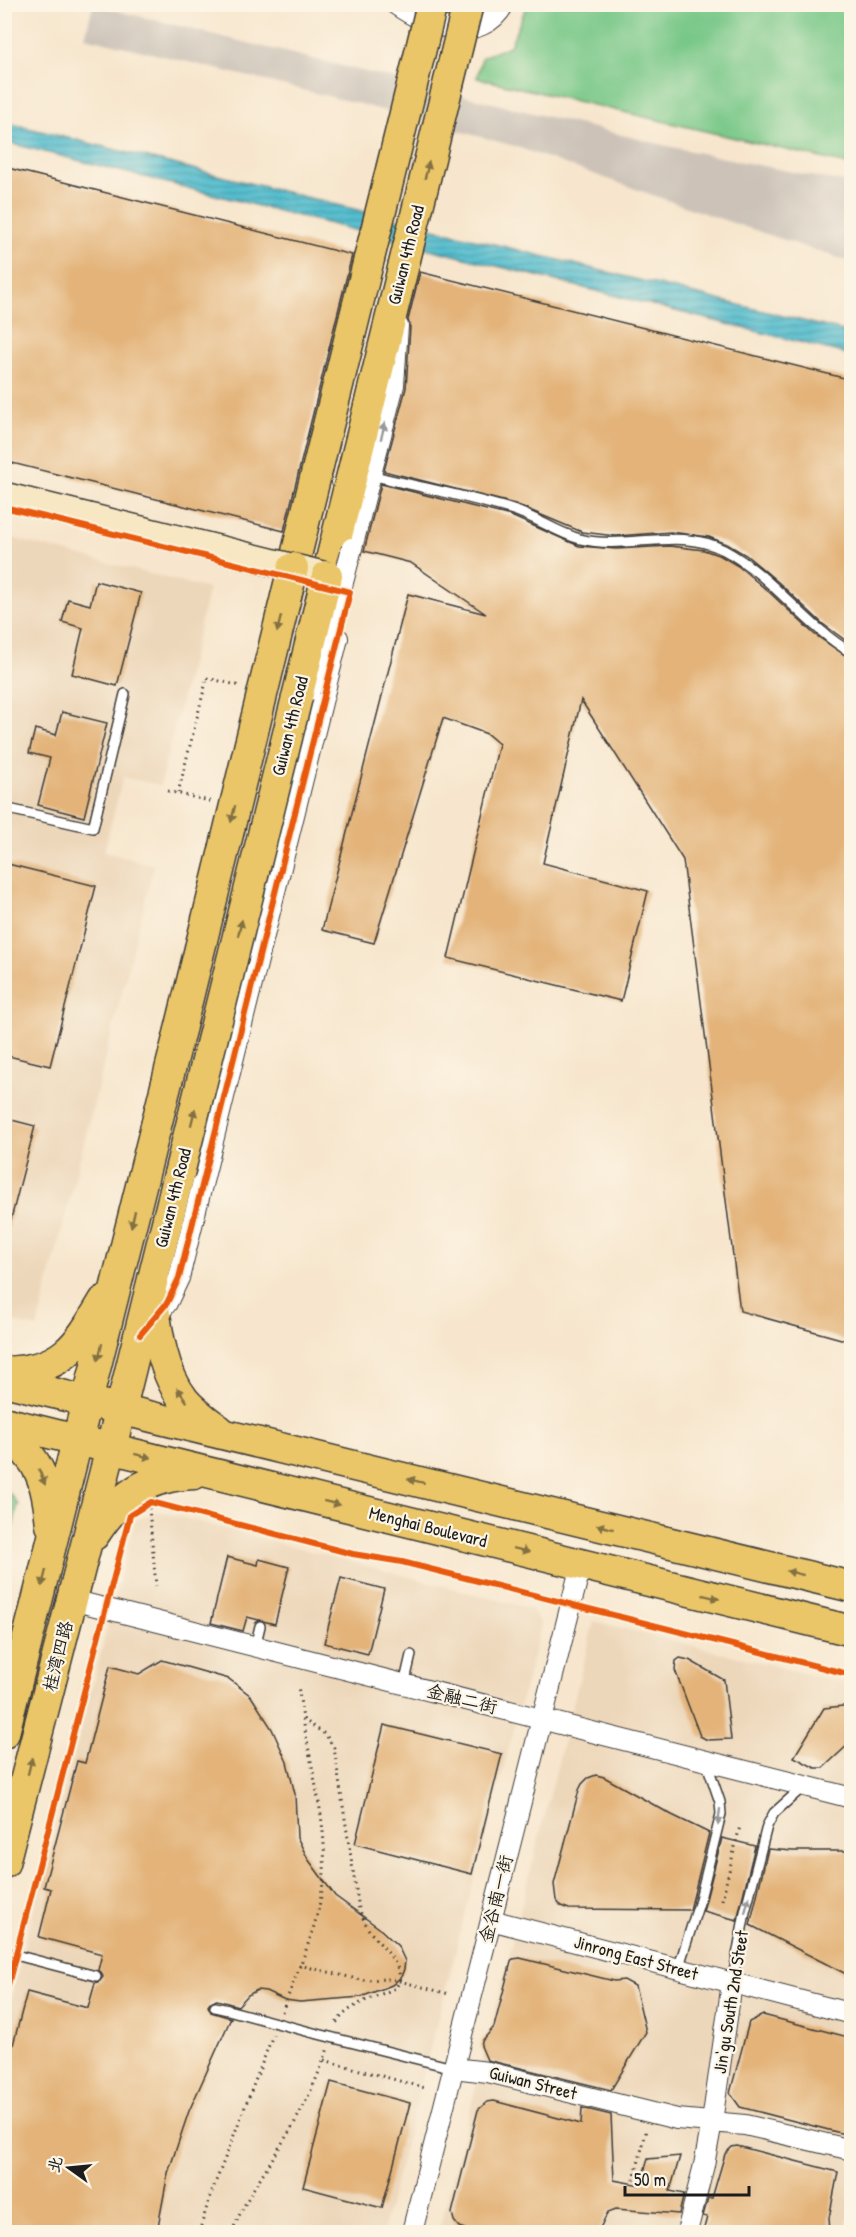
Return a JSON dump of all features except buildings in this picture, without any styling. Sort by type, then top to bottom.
[{"type":"main road","name":"Guiwan 4th Road","points":[[79,1440],[314,482],[363,258],[432,4]]},
{"type":"main road","name":"Guiwan 4th Road","points":[[111,1448],[147,1327],[151,1288],[285,748],[344,546],[401,276],[468,4]]},
{"type":"main road","points":[[4,1372],[41,1367],[60,1359],[75,1346],[87,1330],[119,1275]]},
{"type":"main road","points":[[147,1327],[177,1390],[196,1412],[225,1434]]},
{"type":"main road","points":[[4,1381],[852,1587]]},
{"type":"main road","name":"Menghai Boulevard","points":[[4,1422],[852,1631]]},
{"type":"main road","points":[[4,1433],[25,1449],[42,1474],[49,1502],[53,1542]]},
{"type":"main road","name":"桂湾四路","points":[[4,1733],[79,1440]]},
{"type":"main road","name":"桂湾四路","points":[[4,1863],[111,1448]]},
{"type":"main road","points":[[85,1550],[104,1520],[117,1505],[150,1482],[169,1477],[215,1474]]},
{"type":"street","points":[[398,6],[422,21],[469,30],[481,27],[492,20],[504,4]]},
{"type":"street","points":[[344,546],[371,475],[389,404],[397,365],[401,276]]},
{"type":"street","points":[[4,496],[335,578]]},
{"type":"street","points":[[4,507],[350,592],[181,1268],[167,1303],[147,1327]]},
{"type":"street","name":"金谷南一街","points":[[412,2232],[581,1565]]},
{"type":"street","name":"金融二街","points":[[72,1600],[852,1798]]},
{"type":"street","name":"Jinrong East Street","points":[[491,1920],[852,2014]]},
{"type":"street","name":"Jin‘gu South 2nd Steet","points":[[687,2232],[712,2122],[732,1983]]},
{"type":"street","name":"Guiwan Street","points":[[453,2068],[488,2072],[688,2121],[756,2126],[852,2150]]},
{"type":"lane","points":[[371,475],[512,510],[579,538],[622,543],[662,538],[686,538],[704,542],[723,550],[762,577],[825,634],[852,652]]},
{"type":"lane","points":[[4,808],[93,828],[125,694]]},
{"type":"lane","points":[[255,1647],[260,1626]]},
{"type":"lane","points":[[404,1684],[411,1655]]},
{"type":"lane","points":[[678,1969],[699,1903],[721,1814],[720,1802],[706,1761]]},
{"type":"lane","name":"Jin‘gu South 2nd Steet","points":[[732,1983],[745,1912],[767,1826],[774,1814],[804,1786]]},
{"type":"lane","points":[[4,1952],[96,1976]]},
{"type":"lane","name":"Guiwan Street","points":[[215,2007],[453,2068]]},
{"type":"path","points":[[178,793],[207,678],[242,686]]},
{"type":"path","points":[[139,1509],[150,1503],[156,1586]]},
{"type":"path","points":[[298,1686],[317,1787]]},
{"type":"path","points":[[232,2232],[250,2193],[294,2124],[324,2061],[336,2024],[345,2012],[357,2004],[394,1989],[400,1981],[397,1965],[370,1930],[359,1909],[334,1748],[326,1735],[303,1719]]},
{"type":"path","points":[[722,1900],[740,1826]]},
{"type":"path","points":[[299,1965],[361,1980],[392,1979],[449,1994]]},
{"type":"path","points":[[324,2061],[425,2088]]},
{"type":"path","points":[[634,2180],[651,2112]]},
{"type":"shaded area","points":[[93,5],[667,146],[851,183],[851,262],[514,146],[356,103],[85,37]]},
{"type":"shaded area","points":[[4,536],[209,589],[160,785],[123,777],[104,852],[154,865],[37,1328],[4,1320]]},
{"type":"shaded area","points":[[157,1511],[532,1609],[541,1625],[382,2232],[5,2232],[5,2021],[135,1521]]},
{"type":"shaded area","points":[[594,1621],[851,1685],[852,2204],[845,2232],[439,2232]]},
{"type":"green space","points":[[527,5],[851,5],[851,165],[477,78],[482,57],[510,46]]},
{"type":"green space","points":[[5,1488],[18,1504],[7,1553],[4,1553]]},
{"type":"water","points":[[4,122],[851,333],[851,355],[5,142]]},
{"type":"cycle path","points":[[4,507],[350,592],[179,1278],[167,1303],[140,1335]]},
{"type":"cycle path","points":[[4,2000],[130,1515],[151,1502],[353,1554],[402,1562],[852,1675]]}]
